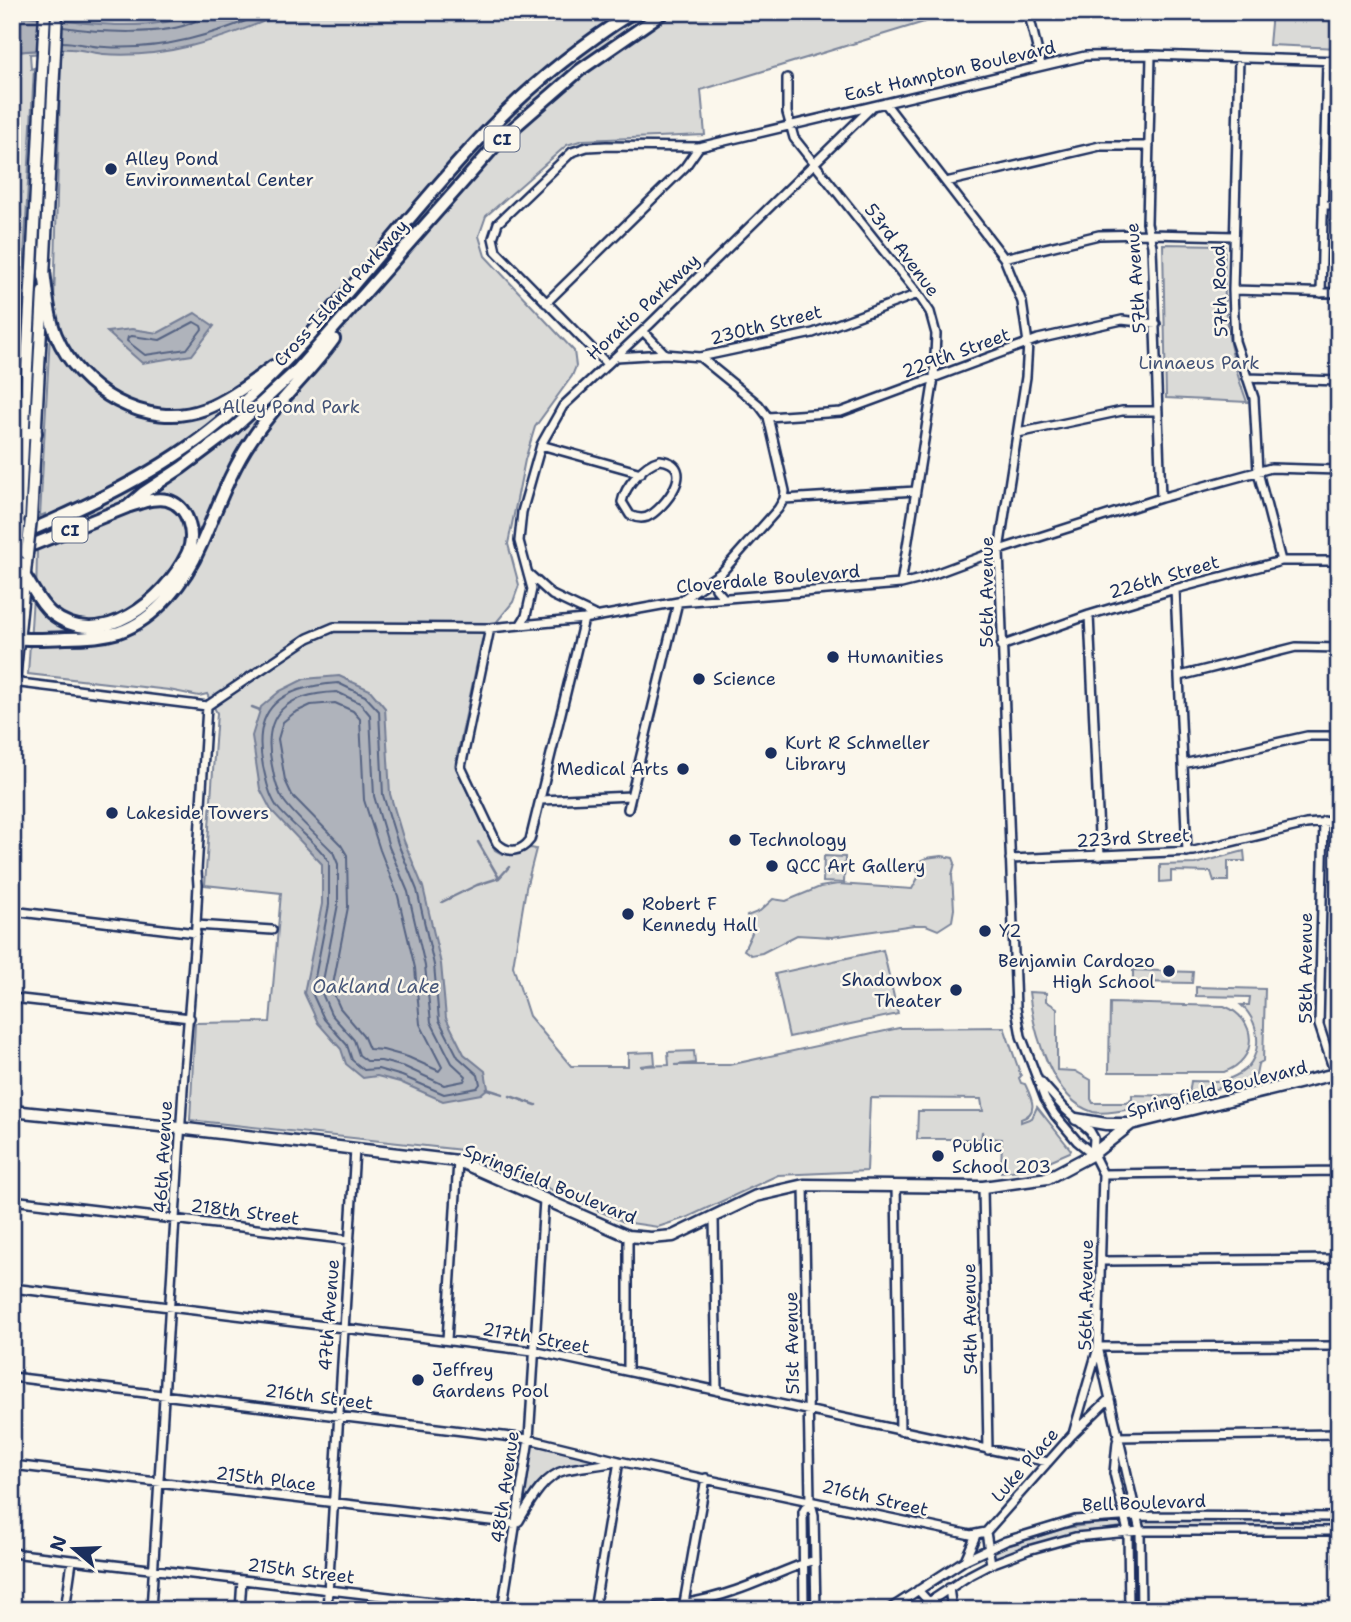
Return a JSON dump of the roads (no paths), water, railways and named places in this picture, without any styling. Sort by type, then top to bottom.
[{"type":"highway","name":"Cross Island Parkway","points":[[12,538],[106,495],[163,463],[219,424],[313,333],[490,128],[529,90],[570,56],[633,12]]},
{"type":"highway","name":"Cross Island Parkway","points":[[14,556],[127,507],[233,429],[297,370],[502,138],[580,70],[664,12]]},
{"type":"highway","points":[[44,272],[54,328],[66,354],[98,389],[140,411],[180,414],[205,409],[264,373],[313,333]]},
{"type":"highway","points":[[16,638],[39,640],[96,637],[118,632],[133,626],[166,600],[187,572],[233,472],[253,438],[327,348],[366,294]]},
{"type":"highway","points":[[18,433],[36,433]]},
{"type":"highway","points":[[12,482],[20,496]]},
{"type":"highway","points":[[26,578],[51,614],[75,624],[86,626],[113,623],[146,605],[165,586],[187,554],[191,540],[190,526],[185,514],[167,500],[155,499],[127,507]]},
{"type":"main road","points":[[12,596],[19,524],[18,433],[46,12]]},
{"type":"main road","points":[[12,699],[16,638],[26,578],[31,519],[57,12]]},
{"type":"main road","name":"Springfield Boulevard","points":[[12,1111],[458,1161],[628,1236],[651,1238],[673,1236],[756,1196],[804,1185],[984,1187],[1048,1178],[1093,1154],[1131,1124],[1337,1074]]},
{"type":"main road","points":[[1076,1119],[1106,1124],[1131,1124]]},
{"type":"street","points":[[1030,19],[1041,65]]},
{"type":"street","name":"East Hampton Boulevard","points":[[546,303],[496,251],[493,238],[498,223],[572,152],[587,147],[699,147],[1085,56],[1151,55],[1339,61]]},
{"type":"street","name":"57th Avenue","points":[[1151,55],[1147,223],[1152,241],[1161,498]]},
{"type":"street","name":"57th Road","points":[[1240,58],[1233,290],[1235,341],[1254,398],[1258,472],[1281,561]]},
{"type":"street","points":[[1321,293],[1327,61]]},
{"type":"street","name":"53rd Avenue","points":[[787,78],[786,98],[794,138],[918,294],[930,313],[936,334],[934,377],[901,583]]},
{"type":"street","name":"56th Avenue","points":[[885,103],[1004,258],[1022,302],[1028,343],[1026,377],[999,550],[1016,1009],[1028,1056],[1040,1080],[1045,1099],[1077,1141],[1093,1154],[1103,1174],[1098,1347],[1140,1531],[1141,1610]]},
{"type":"street","name":"Horatio Parkway","points":[[521,624],[526,616],[532,589],[530,574],[523,559],[519,528],[541,445],[563,406],[873,106]]},
{"type":"street","points":[[946,182],[1100,146],[1149,146]]},
{"type":"street","points":[[606,363],[546,303],[685,167],[699,147]]},
{"type":"street","points":[[1323,205],[1339,205]]},
{"type":"street","points":[[1004,258],[1099,235],[1234,236]]},
{"type":"street","points":[[1233,290],[1339,293]]},
{"type":"street","name":"230th Street","points":[[615,357],[665,354],[700,357],[813,333],[918,294]]},
{"type":"street","name":"229th Street","points":[[768,417],[841,412],[1038,339],[1122,320],[1156,324]]},
{"type":"street","points":[[643,331],[665,354]]},
{"type":"street","points":[[628,809],[678,602],[714,579],[784,499],[785,491],[768,417],[759,405],[700,357]]},
{"type":"street","points":[[1247,378],[1339,380]]},
{"type":"street","points":[[1018,433],[1122,411],[1158,411]]},
{"type":"street","points":[[541,445],[641,473]]},
{"type":"street","points":[[655,461],[665,461],[676,468],[679,478],[676,487],[650,515],[639,518],[626,511],[622,498],[641,473],[655,461]]},
{"type":"street","name":"Cloverdale Boulevard","points":[[207,706],[327,628],[490,628],[584,619],[723,597],[901,583],[921,579],[999,550],[1161,498],[1271,468],[1339,470]]},
{"type":"street","points":[[784,499],[916,491]]},
{"type":"street","name":"226th Street","points":[[1002,646],[1089,615],[1281,561],[1339,561]]},
{"type":"street","points":[[530,574],[552,595],[597,617]]},
{"type":"street","points":[[714,579],[716,590],[723,597]]},
{"type":"street","points":[[1175,589],[1187,852]]},
{"type":"street","points":[[1089,615],[1100,856]]},
{"type":"street","points":[[490,628],[461,767],[500,846],[514,851],[522,848],[530,839],[584,619]]},
{"type":"street","points":[[1180,676],[1296,647],[1339,648]]},
{"type":"street","points":[[13,682],[207,706]]},
{"type":"street","name":"46th Avenue","points":[[151,1610],[184,1072],[196,929],[207,706]]},
{"type":"street","points":[[1183,764],[1307,736],[1339,736]]},
{"type":"street","points":[[541,800],[631,796]]},
{"type":"street","name":"223rd Street","points":[[1010,859],[1187,852],[1324,821],[1339,821]]},
{"type":"street","name":"58th Avenue","points":[[1324,821],[1320,1025],[1337,1074],[1339,1238]]},
{"type":"street","points":[[12,911],[196,929],[272,930]]},
{"type":"street","points":[[12,998],[190,1018]]},
{"type":"street","name":"56th Avenue","points":[[1040,1080],[1065,1109],[1090,1131],[1094,1138],[1093,1154]]},
{"type":"street","name":"47th Avenue","points":[[327,1610],[355,1149]]},
{"type":"street","points":[[447,1340],[458,1161]]},
{"type":"street","points":[[1103,1174],[1338,1171]]},
{"type":"street","name":"51st Avenue","points":[[804,1185],[810,1500],[814,1514],[816,1610]]},
{"type":"street","points":[[896,1186],[900,1431]]},
{"type":"street","name":"54th Avenue","points":[[984,1187],[988,1450]]},
{"type":"street","name":"218th Street","points":[[12,1200],[350,1240]]},
{"type":"street","name":"48th Avenue","points":[[503,1609],[529,1439],[544,1200]]},
{"type":"street","points":[[714,1218],[717,1391]]},
{"type":"street","points":[[628,1236],[628,1371]]},
{"type":"street","points":[[1102,1261],[1339,1259]]},
{"type":"street","name":"217th Street","points":[[12,1289],[533,1351],[1048,1462]]},
{"type":"street","points":[[1098,1347],[1339,1346]]},
{"type":"street","name":"Luke Place","points":[[986,1532],[1072,1435],[1098,1347]]},
{"type":"street","name":"216th Street","points":[[12,1377],[529,1439],[620,1461],[976,1535]]},
{"type":"street","points":[[1072,1435],[1110,1398]]},
{"type":"street","points":[[1117,1437],[1339,1434]]},
{"type":"street","name":"56th Avenue","points":[[1117,1437],[1114,1473],[1128,1532],[1129,1610]]},
{"type":"street","points":[[594,1610],[620,1461]]},
{"type":"street","name":"216th Street","points":[[516,1524],[549,1479],[563,1470],[620,1461]]},
{"type":"street","name":"215th Place","points":[[12,1465],[516,1524]]},
{"type":"street","points":[[684,1603],[706,1478]]},
{"type":"street","points":[[1339,1490],[1339,1567]]},
{"type":"street","name":"51st Avenue","points":[[804,1610],[803,1512],[810,1500]]},
{"type":"street","name":"Bell Boulevard","points":[[888,1610],[965,1560],[1006,1541],[1075,1520],[1124,1516],[1338,1517]]},
{"type":"street","name":"Bell Boulevard","points":[[918,1609],[930,1606],[949,1588],[991,1564],[1075,1537],[1140,1531],[1338,1531]]},
{"type":"street","points":[[965,1560],[976,1535],[986,1532],[991,1564]]},
{"type":"street","name":"215th Street","points":[[12,1553],[503,1609],[586,1610]]},
{"type":"street","points":[[612,1610],[667,1607],[733,1592],[815,1560]]},
{"type":"street","points":[[65,1610],[72,1561]]},
{"type":"street","points":[[240,1610],[242,1580]]},
{"type":"street","points":[[949,1588],[952,1610]]},
{"type":"street","points":[[918,1590],[930,1606]]},
{"type":"street","points":[[918,1590],[918,1609]]},
{"type":"water","points":[[196,12],[278,12],[274,17],[233,33],[169,51],[125,55],[64,49],[12,52],[13,14],[82,23],[132,25],[177,19]]},
{"type":"water","points":[[195,313],[214,326],[192,355],[142,363],[107,332],[132,329],[158,333]]},
{"type":"water","name":"Oakland Lake","points":[[339,676],[370,690],[385,708],[390,794],[404,841],[423,887],[441,964],[446,1018],[464,1054],[485,1071],[488,1088],[481,1094],[443,1101],[400,1082],[377,1076],[363,1078],[346,1064],[341,1049],[318,1023],[304,993],[322,904],[322,864],[271,810],[260,789],[252,736],[261,707],[280,691],[304,679]]},
{"type":"waterway","points":[[252,707],[260,710]]},
{"type":"waterway","points":[[442,902],[499,878],[478,842]]},
{"type":"waterway","points":[[500,877],[509,867]]},
{"type":"waterway","points":[[487,1089],[503,1094]]},
{"type":"waterway","points":[[510,1096],[536,1105]]},
{"type":"place","name":"Alley Pond Environmental Center","points":[[111,169]]},
{"type":"place","name":"Humanities","points":[[833,657]]},
{"type":"place","name":"Science","points":[[699,679]]},
{"type":"place","name":"Kurt R Schmeller Library","points":[[771,753]]},
{"type":"place","name":"Medical Arts","points":[[683,769]]},
{"type":"place","name":"Lakeside Towers","points":[[112,813]]},
{"type":"place","name":"Technology","points":[[735,840]]},
{"type":"place","name":"QCC Art Gallery","points":[[772,866]]},
{"type":"place","name":"Robert F Kennedy Hall","points":[[628,914]]},
{"type":"place","name":"Y2","points":[[985,931]]},
{"type":"place","name":"Benjamin Cardozo High School","points":[[1169,971]]},
{"type":"place","name":"Shadowbox Theater","points":[[956,990]]},
{"type":"place","name":"Public School 203","points":[[938,1156]]},
{"type":"place","name":"Jeffrey Gardens Pool","points":[[418,1380]]},
{"type":"park label","name":"Linnaeus Park","points":[[1199,363]]},
{"type":"park label","name":"Alley Pond Park","points":[[291,407]]}]
